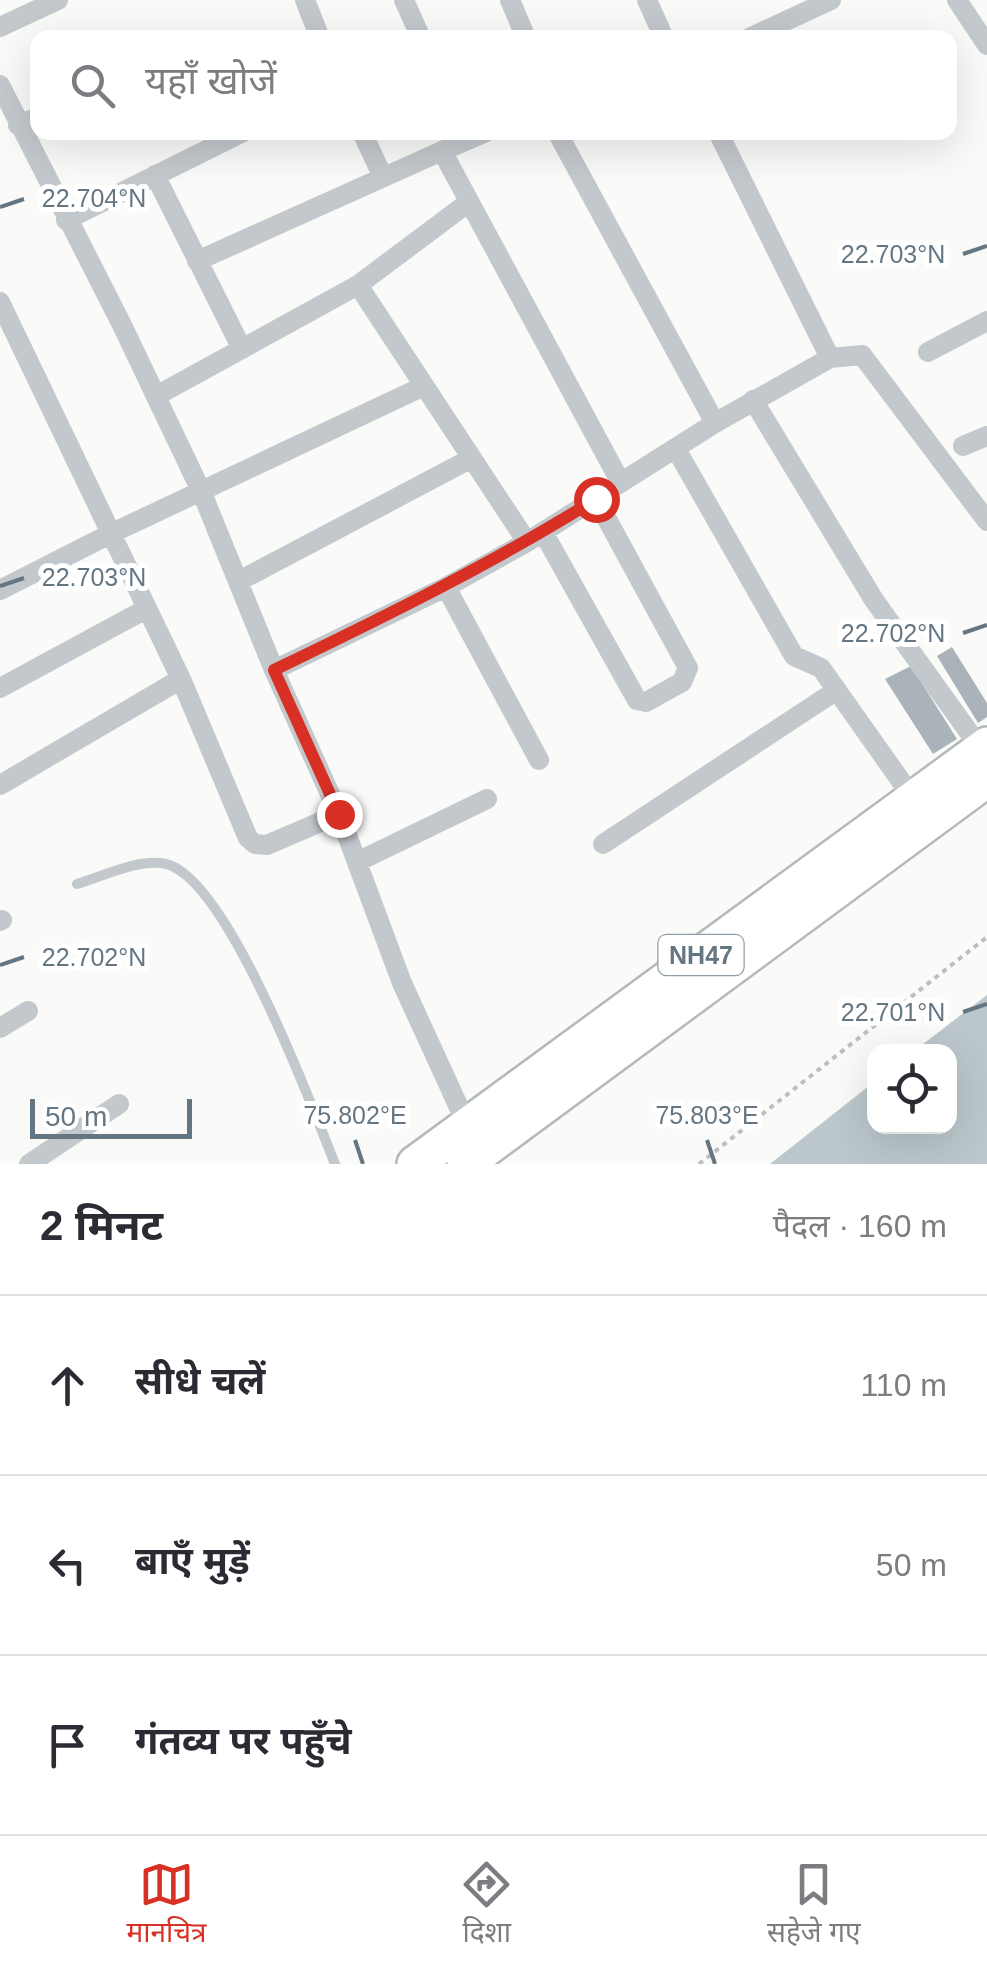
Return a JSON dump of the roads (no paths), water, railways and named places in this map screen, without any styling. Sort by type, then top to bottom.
[{"type":"highway","name":"NH47","points":[[415,1164],[913,798],[985,758]]},
{"type":"highway","name":"NH47","points":[[465,1164],[985,758]]},
{"type":"street","points":[[0,27],[58,0]]},
{"type":"street","points":[[305,0],[317,30]]},
{"type":"street","points":[[404,0],[417,30]]},
{"type":"street","points":[[510,0],[523,30]]},
{"type":"street","points":[[646,0],[660,30]]},
{"type":"street","points":[[766,30],[831,0]]},
{"type":"street","points":[[957,0],[984,32]]},
{"type":"street","points":[[0,86],[28,121]]},
{"type":"street","points":[[35,140],[66,220],[202,492],[274,670],[339,814],[402,983],[468,1128]]},
{"type":"street","points":[[66,220],[227,140]]},
{"type":"street","points":[[366,140],[382,176]]},
{"type":"street","points":[[197,261],[463,140]]},
{"type":"street","points":[[561,140],[715,423]]},
{"type":"street","points":[[722,140],[830,358]]},
{"type":"street","points":[[442,151],[621,483]]},
{"type":"street","points":[[155,175],[242,349]]},
{"type":"street","points":[[156,396],[358,285],[469,202]]},
{"type":"street","points":[[358,285],[472,458],[535,537],[637,700],[646,702],[682,682],[688,668],[596,499]]},
{"type":"street","points":[[0,302],[181,679],[248,838],[267,845],[339,814]]},
{"type":"street","points":[[928,352],[987,321]]},
{"type":"street","points":[[274,670],[446,587],[535,537],[715,423],[830,358],[862,355],[987,521]]},
{"type":"street","points":[[0,590],[424,386]]},
{"type":"street","points":[[754,400],[874,600],[985,758]]},
{"type":"street","points":[[963,446],[987,436]]},
{"type":"street","points":[[676,448],[794,656],[820,668],[913,798]]},
{"type":"street","points":[[239,581],[472,458]]},
{"type":"street","points":[[446,587],[539,760]]},
{"type":"street","points":[[0,688],[146,609]]},
{"type":"street","points":[[0,785],[181,679]]},
{"type":"street","points":[[603,844],[837,690]]},
{"type":"street","points":[[357,862],[486,798]]},
{"type":"street","points":[[0,1028],[28,1012]]},
{"type":"street","points":[[29,1164],[119,1104]]},
{"type":"lane","points":[[77,884],[148,862],[182,871],[198,887],[219,913],[246,964],[298,1071],[335,1164]]}]
